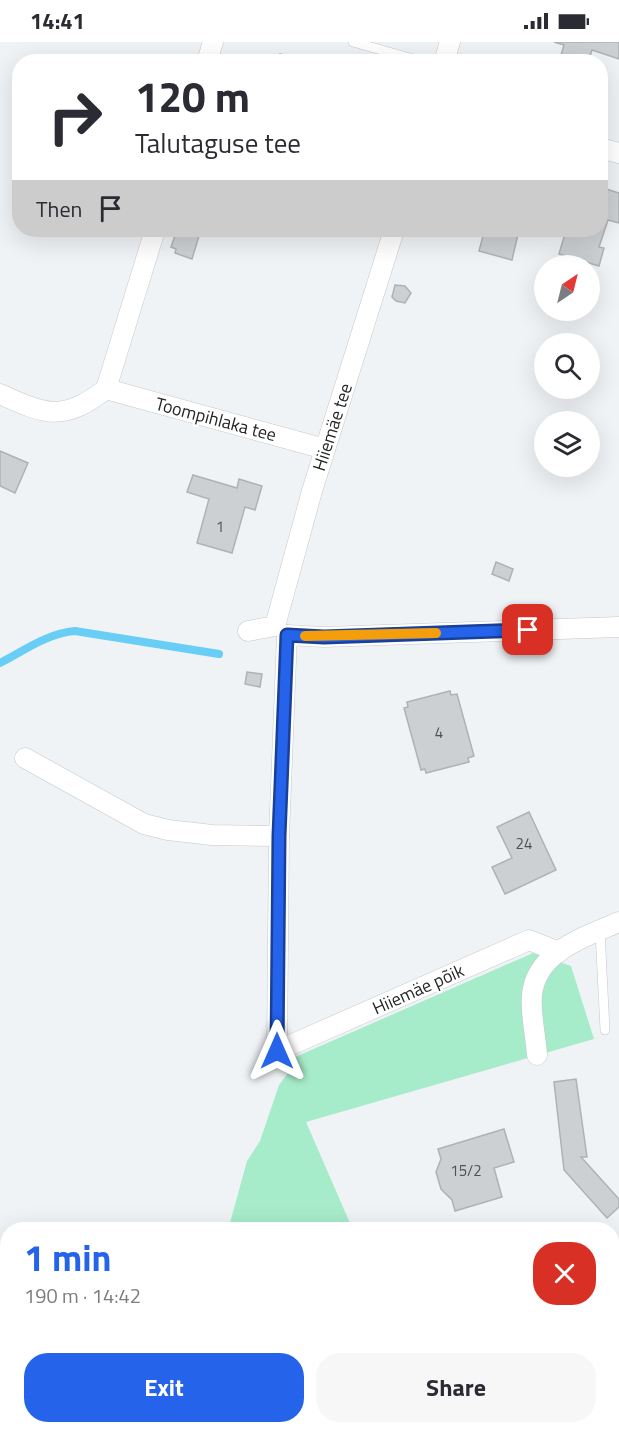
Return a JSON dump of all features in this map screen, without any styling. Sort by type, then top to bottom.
[{"type":"street","points":[[0,394],[35,410],[57,413],[89,403],[106,389],[154,237]]},
{"type":"street","name":"Hiiemäe tee","points":[[277,1051],[281,630],[312,491],[392,237]]},
{"type":"street","name":"Toompihlaka tee","points":[[106,389],[325,449]]},
{"type":"street","points":[[248,632],[281,630],[324,637],[619,627]]},
{"type":"street","points":[[26,758],[144,824],[168,830],[212,835],[279,836]]},
{"type":"street","points":[[537,1055],[531,996],[536,977],[550,957],[580,939],[619,922]]},
{"type":"street","name":"Hiiemäe põik","points":[[277,1051],[529,940],[559,952]]},
{"type":"lane","points":[[353,42],[396,54]]},
{"type":"lane","points":[[600,931],[605,1030]]},
{"type":"green space","points":[[533,953],[571,966],[594,1039],[306,1122],[350,1222],[230,1222],[247,1161],[260,1141],[279,1085],[288,1073],[293,1058]]},
{"type":"building","points":[[554,42],[619,42],[619,59],[592,50],[591,54],[561,54],[564,45]]},
{"type":"building","points":[[608,190],[619,193],[619,223],[608,220]]},
{"type":"building","points":[[175,237],[199,237],[192,259],[175,253],[176,249],[171,247]]},
{"type":"building","points":[[483,237],[517,237],[512,260],[479,251]]},
{"type":"building","points":[[564,237],[602,237],[599,247],[604,248],[600,262],[600,255],[559,254]]},
{"type":"building","points":[[395,285],[405,286],[411,293],[405,303],[396,301],[392,297]]},
{"type":"building","points":[[0,451],[28,463],[15,493],[0,486]]},
{"type":"building","points":[[193,475],[237,488],[239,479],[262,486],[255,510],[245,507],[232,553],[197,543],[209,499],[187,492]]},
{"type":"building","points":[[496,562],[513,569],[509,581],[492,574]]},
{"type":"building","points":[[247,672],[262,674],[260,687],[245,684]]},
{"type":"building","points":[[450,691],[451,695],[457,694],[474,756],[468,758],[469,762],[426,773],[425,769],[421,770],[404,708],[408,707],[407,702]]},
{"type":"building","points":[[529,812],[556,870],[505,894],[492,867],[512,858],[497,827]]},
{"type":"building","points":[[576,1079],[587,1157],[581,1157],[619,1199],[619,1207],[607,1218],[564,1170],[554,1082]]},
{"type":"building","points":[[504,1129],[514,1162],[494,1168],[502,1197],[455,1211],[452,1200],[441,1189],[436,1172],[441,1159],[438,1149]]},
{"type":"waterway","points":[[0,663],[45,639],[75,631],[219,654]]},
{"type":"slow traffic","points":[[305,636],[436,633]]},
{"type":"route","points":[[277,1051],[279,836],[287,635],[324,637],[528,630]]}]
